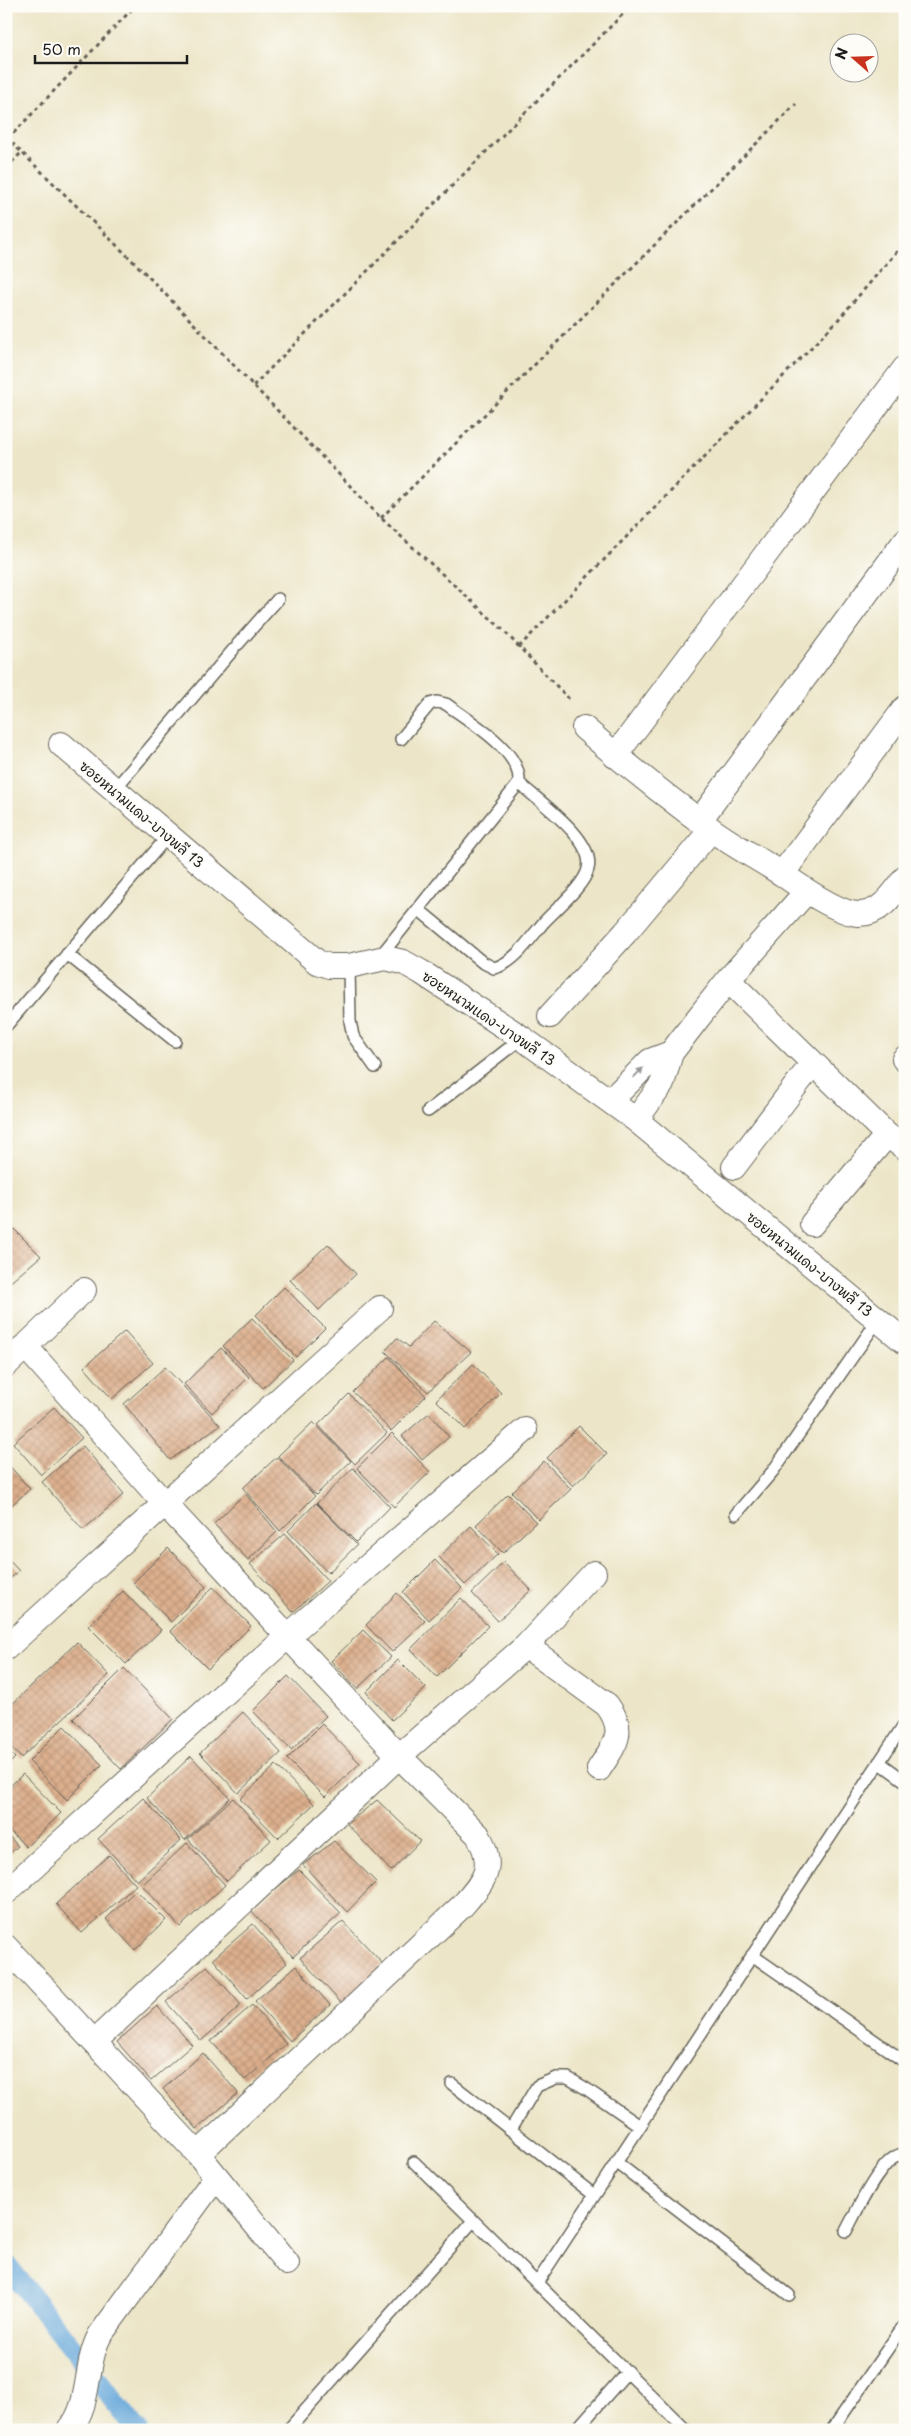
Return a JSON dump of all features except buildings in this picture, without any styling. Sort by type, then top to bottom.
[{"type":"street","points":[[615,756],[905,368]]},
{"type":"street","points":[[550,1016],[625,934],[706,825],[905,541]]},
{"type":"street","points":[[782,874],[905,708]]},
{"type":"street","points":[[584,728],[615,756],[706,825],[807,891],[845,910],[859,914],[874,911],[890,898],[905,878]]},
{"type":"street","name":"ซอยหนามแดง-บางพลี 13","points":[[61,744],[317,962],[329,966],[349,966],[385,958],[403,962],[522,1038],[636,1120],[905,1342]]},
{"type":"street","points":[[636,1120],[662,1084],[671,1053],[728,980],[807,891]]},
{"type":"street","points":[[728,980],[896,1141],[812,1224]]},
{"type":"street","points":[[610,1101],[650,1061],[671,1053]]},
{"type":"street","points":[[734,1167],[813,1063]]},
{"type":"street","points":[[6,1365],[84,1290]]},
{"type":"street","points":[[6,1648],[380,1308]]},
{"type":"street","points":[[26,1346],[165,1504],[289,1635],[399,1756],[478,1835],[485,1848],[487,1864],[483,1883],[463,1905],[198,2154]]},
{"type":"street","points":[[6,1892],[289,1635],[526,1430]]},
{"type":"street","points":[[94,2042],[399,1756],[526,1646],[594,1573]]},
{"type":"street","points":[[526,1646],[607,1705],[616,1718],[616,1743],[599,1769]]},
{"type":"street","points":[[6,1947],[198,2154],[287,2263]]},
{"type":"street","points":[[70,2430],[84,2400],[94,2346],[110,2320],[216,2177]]},
{"type":"lane","points":[[114,790],[278,599]]},
{"type":"lane","points":[[401,738],[430,704],[437,702],[446,704],[506,750],[516,766],[519,783],[580,838],[589,860],[588,870],[578,885],[510,960],[494,968],[482,962],[418,909]]},
{"type":"lane","points":[[377,960],[519,783]]},
{"type":"lane","points":[[6,1026],[168,836]]},
{"type":"lane","points":[[67,954],[175,1041]]},
{"type":"lane","points":[[349,966],[350,1021],[353,1036],[376,1067]]},
{"type":"lane","points":[[428,1111],[522,1038]]},
{"type":"lane","points":[[736,1514],[772,1471],[878,1320]]},
{"type":"lane","points":[[537,2283],[905,1723]]},
{"type":"lane","points":[[879,1762],[905,1781]]},
{"type":"lane","points":[[752,1955],[905,2062]]},
{"type":"lane","points":[[511,2128],[537,2086],[556,2078],[568,2078],[640,2126]]},
{"type":"lane","points":[[452,2084],[511,2128],[594,2195]]},
{"type":"lane","points":[[846,2231],[885,2164],[894,2155],[905,2154]]},
{"type":"lane","points":[[414,2162],[686,2430]]},
{"type":"lane","points":[[616,2162],[789,2295]]},
{"type":"lane","points":[[288,2430],[473,2221]]},
{"type":"lane","points":[[832,2430],[904,2325]]},
{"type":"lane","points":[[576,2430],[628,2371]]},
{"type":"path","points":[[135,6],[7,138],[144,271],[380,518],[519,647],[569,699]]},
{"type":"path","points":[[253,386],[631,6]]},
{"type":"path","points":[[380,518],[796,104]]},
{"type":"path","points":[[6,168],[22,152]]},
{"type":"path","points":[[519,647],[837,321],[905,242]]},
{"type":"waterway","points":[[6,2264],[137,2430]]}]
